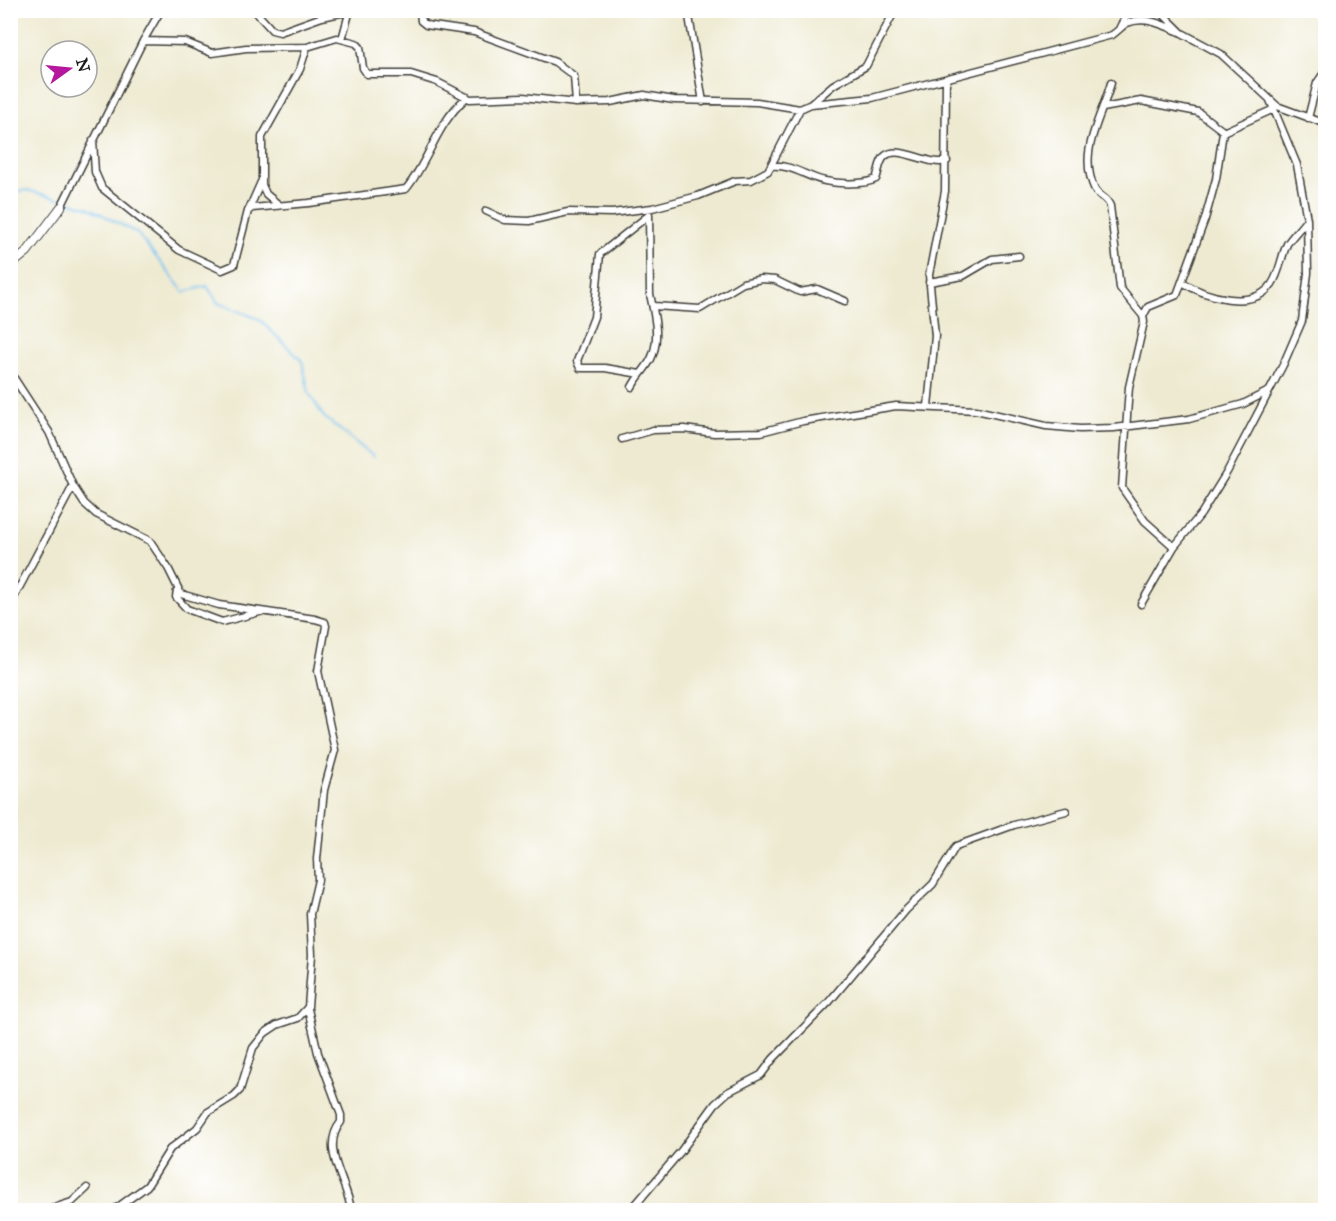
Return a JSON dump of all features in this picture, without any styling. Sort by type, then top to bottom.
[{"type":"street","points":[[10,266],[27,252],[61,207],[143,41],[161,10]]},
{"type":"street","points":[[254,10],[272,30],[280,32],[322,17],[350,11],[342,39]]},
{"type":"street","points":[[420,10],[421,21],[426,25],[474,32],[555,62],[574,76],[576,103]]},
{"type":"street","points":[[688,10],[702,102]]},
{"type":"street","points":[[143,41],[185,42],[212,53],[246,48],[307,47],[333,38],[356,43],[360,47],[363,68],[367,74],[411,74],[437,82],[466,97],[523,97],[576,103],[610,102],[644,95],[702,102],[757,102],[800,109],[811,104],[833,85],[866,66],[895,10]]},
{"type":"street","points":[[1119,30],[1128,10]]},
{"type":"street","points":[[1159,10],[1182,33]]},
{"type":"street","points":[[811,104],[872,98],[986,70],[1011,60],[1112,35],[1126,24],[1140,20],[1152,21],[1182,33],[1221,54],[1270,100],[1282,108],[1326,124]]},
{"type":"street","points":[[279,205],[266,194],[262,182],[262,136],[300,69],[307,47]]},
{"type":"street","points":[[1308,118],[1317,83],[1326,70]]},
{"type":"street","points":[[928,406],[935,336],[930,263],[945,191],[946,79]]},
{"type":"street","points":[[1111,83],[1089,145],[1087,159],[1095,189],[1106,198],[1110,206],[1120,288],[1143,316]]},
{"type":"street","points":[[249,209],[309,203],[375,192],[402,192],[408,186],[441,127],[454,108],[466,97]]},
{"type":"street","points":[[1141,604],[1174,547],[1213,495],[1292,346],[1304,313],[1308,273],[1307,219],[1297,165],[1270,100]]},
{"type":"street","points":[[1103,108],[1141,101],[1198,112],[1223,131]]},
{"type":"street","points":[[486,211],[505,220],[530,221],[568,212],[600,215],[648,207],[698,195],[735,181],[751,180],[761,176],[771,166],[800,109]]},
{"type":"street","points":[[1223,131],[1274,109]]},
{"type":"street","points":[[1174,547],[1145,521],[1125,495],[1122,472],[1129,387],[1142,339],[1143,316],[1148,307],[1177,295],[1182,282],[1205,219],[1216,179],[1223,131]]},
{"type":"street","points":[[93,140],[95,172],[102,188],[179,250],[222,270],[234,265],[249,209],[262,182]]},
{"type":"street","points":[[771,166],[782,165],[825,181],[844,182],[876,179],[882,159],[890,154],[911,155],[934,163],[947,161]]},
{"type":"street","points":[[632,387],[652,358],[656,341],[654,306],[650,294],[648,207]]},
{"type":"street","points":[[640,374],[605,368],[580,368],[577,361],[594,317],[600,254],[649,215]]},
{"type":"street","points":[[1182,282],[1206,293],[1233,299],[1253,296],[1264,291],[1272,285],[1288,243],[1307,219]]},
{"type":"street","points":[[930,282],[963,276],[992,259],[1019,256]]},
{"type":"street","points":[[654,306],[700,309],[743,283],[761,279],[775,280],[800,292],[817,290],[845,301]]},
{"type":"street","points":[[10,372],[49,432],[73,486],[84,502],[96,514],[150,541],[184,597],[315,619],[324,622],[326,626],[318,671],[335,750],[324,790],[317,859],[318,880],[310,914],[312,955],[308,1007],[318,1053],[341,1118],[334,1129],[332,1142],[335,1161],[351,1210]]},
{"type":"street","points":[[622,439],[653,430],[684,429],[714,433],[761,432],[876,408],[928,406],[981,411],[1058,427],[1080,429],[1125,427],[1189,419],[1243,404],[1267,392]]},
{"type":"street","points":[[10,605],[73,486]]},
{"type":"street","points":[[178,589],[176,597],[187,609],[222,622],[263,612]]},
{"type":"street","points":[[631,1210],[681,1151],[715,1104],[728,1092],[761,1075],[773,1059],[829,1002],[906,910],[933,884],[956,846],[1014,825],[1066,811]]},
{"type":"street","points":[[114,1210],[147,1186],[170,1149],[197,1128],[208,1112],[240,1090],[253,1048],[265,1033],[277,1025],[298,1018],[308,1007]]},
{"type":"street","points":[[48,1210],[72,1202],[87,1188]]},
{"type":"waterway","points":[[10,193],[27,190],[88,207],[137,233],[184,292],[207,286],[218,303],[259,319],[302,361],[309,393],[324,417],[374,457]]}]
